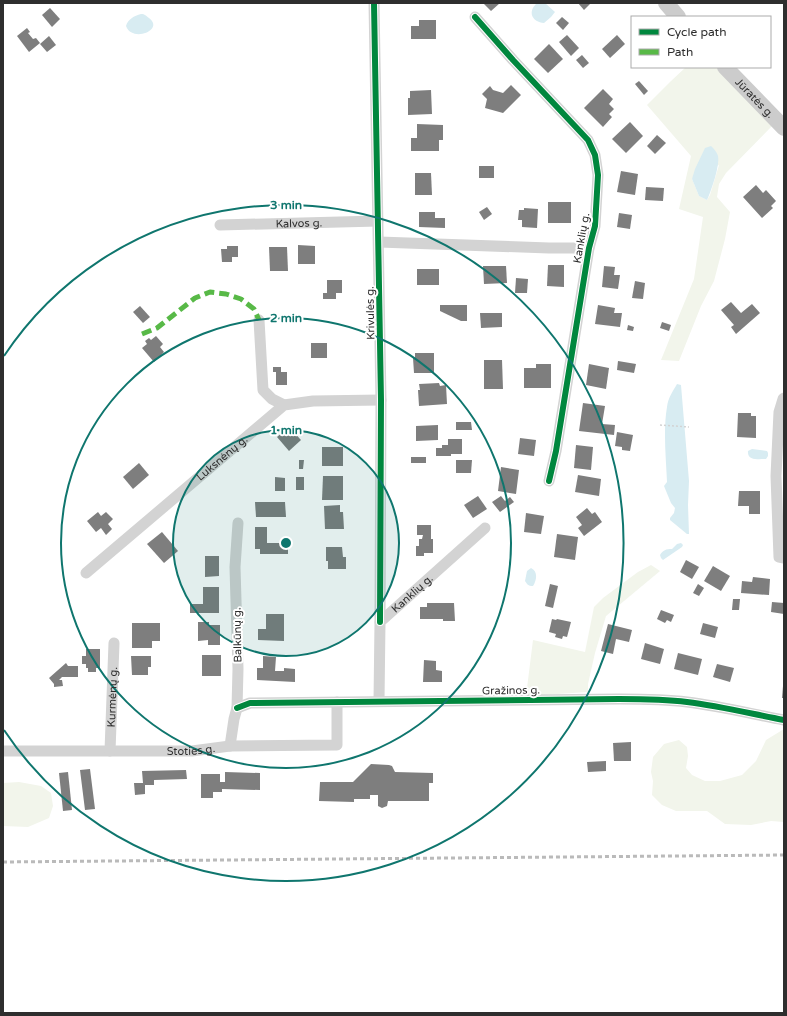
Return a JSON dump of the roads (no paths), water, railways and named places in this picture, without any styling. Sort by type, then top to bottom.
[{"type":"street","name":"Krivulės g.","points":[[374,3],[381,400],[380,622]]},
{"type":"street","points":[[666,3],[677,16]]},
{"type":"street","name":"Kanklių g.","points":[[475,17],[588,140],[595,155],[598,175],[596,226],[589,248],[556,451],[549,481]]},
{"type":"street","name":"Jūratės g.","points":[[727,68],[784,128]]},
{"type":"street","name":"Kalvos g.","points":[[220,224],[378,221]]},
{"type":"street","points":[[378,242],[541,248],[589,248]]},
{"type":"street","points":[[259,320],[263,390],[272,399],[284,405],[313,401],[381,400]]},
{"type":"street","points":[[784,398],[779,412],[776,476],[779,557],[784,558]]},
{"type":"street","name":"Luksnėnų g.","points":[[86,573],[284,405]]},
{"type":"street","name":"Balkūnų g.","points":[[230,746],[237,708],[238,669],[235,567],[238,523]]},
{"type":"street","name":"Kanklių g.","points":[[380,622],[485,528]]},
{"type":"street","points":[[379,701],[380,622]]},
{"type":"street","name":"Kurmėnų g.","points":[[110,751],[114,643]]},
{"type":"street","name":"Gražinos g.","points":[[237,708],[250,703],[654,699],[721,707],[784,720]]},
{"type":"street","name":"Stoties g.","points":[[3,751],[192,751],[230,746],[337,744],[337,702]]},
{"type":"railway","points":[[3,862],[784,855]]}]
